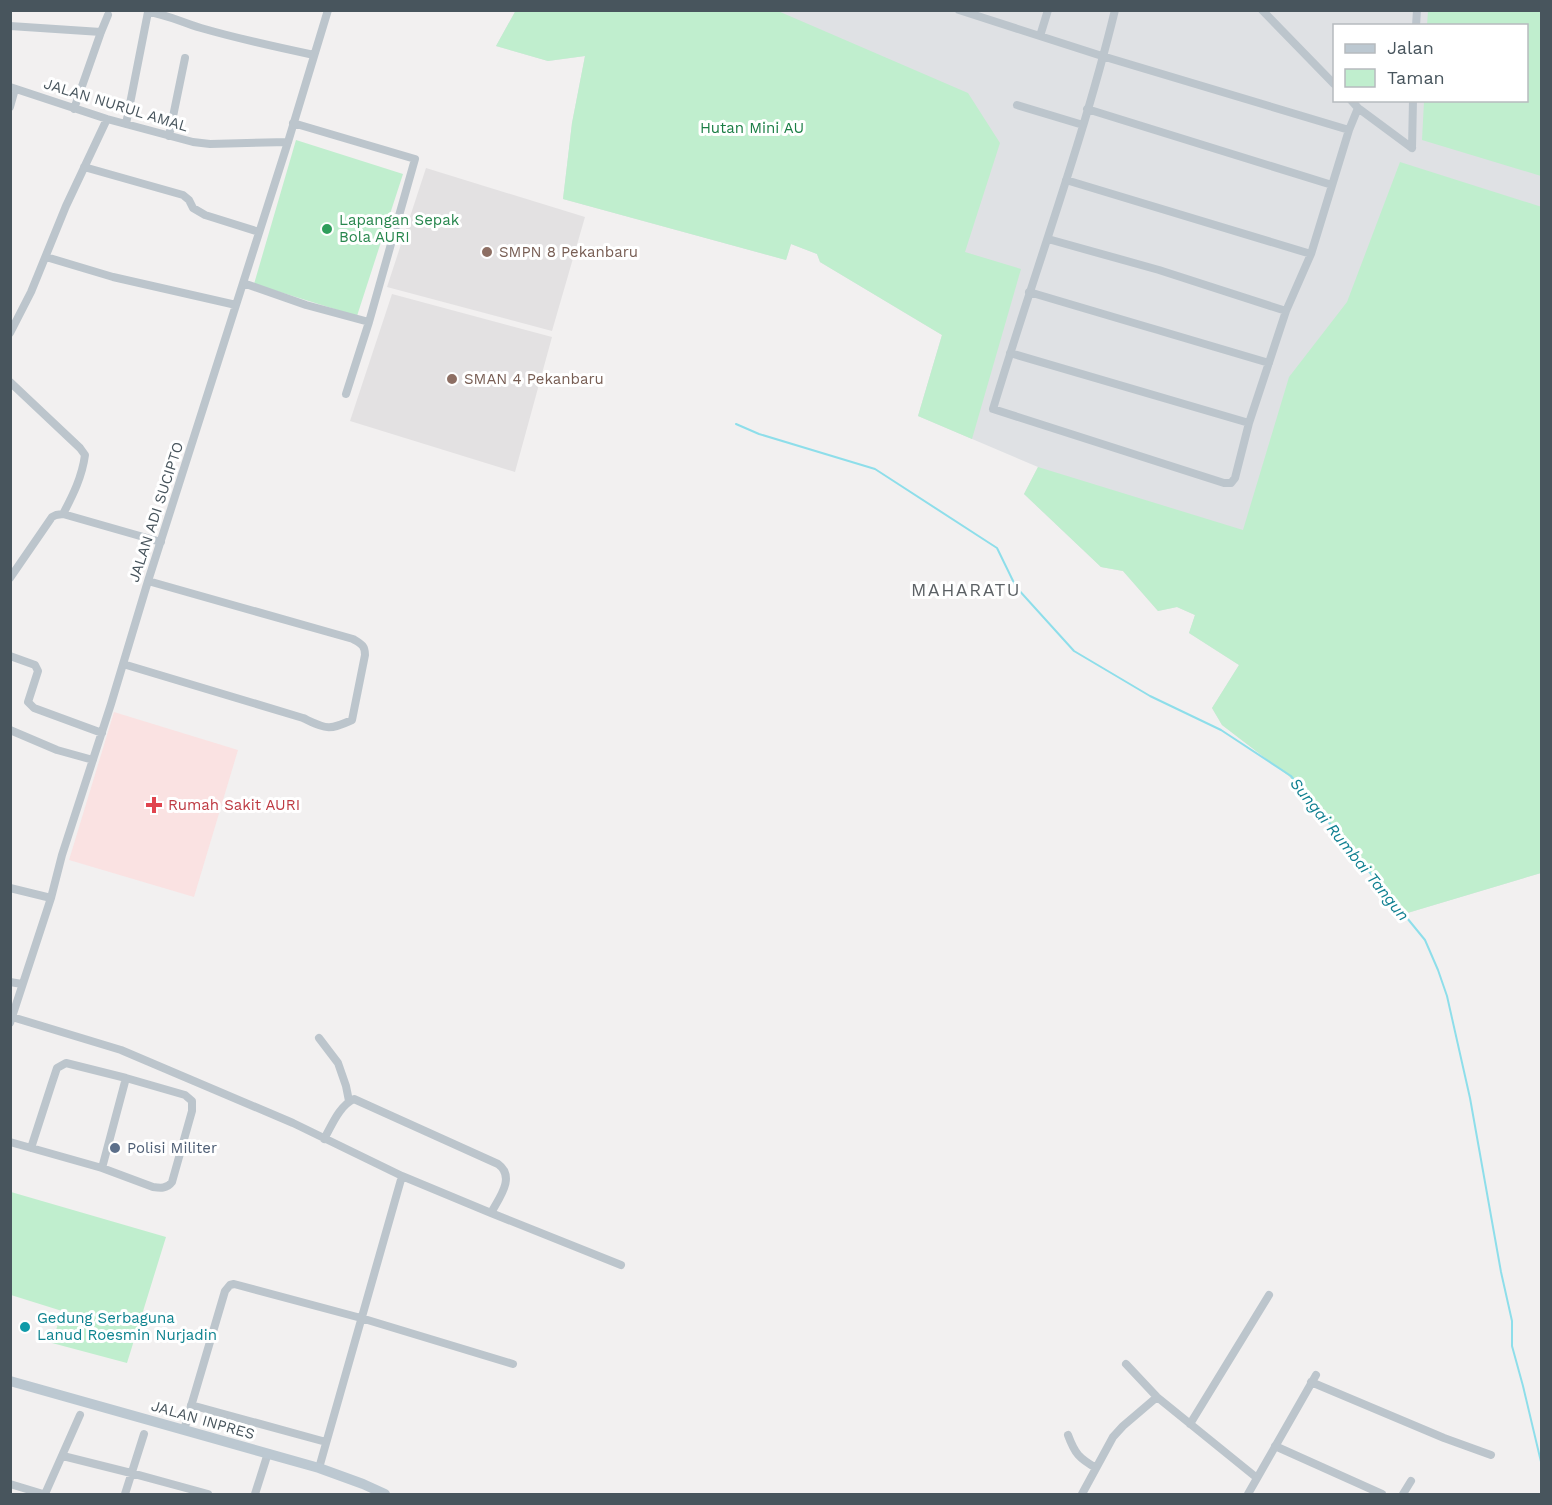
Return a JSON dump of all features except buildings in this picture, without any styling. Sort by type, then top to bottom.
[{"type":"main road","name":"JALAN INPRES","points":[[10,1382],[319,1468],[386,1494]]},
{"type":"street","name":"JALAN ADI SUCIPTO","points":[[11,1020],[328,10]]},
{"type":"street","points":[[959,10],[1102,56],[1349,130]]},
{"type":"street","points":[[1040,36],[1048,10]]},
{"type":"street","points":[[1115,10],[1083,125],[993,409],[1224,483],[1232,483],[1286,311],[1311,254],[1349,130],[1358,108]]},
{"type":"street","points":[[1262,10],[1333,82]]},
{"type":"street","points":[[126,124],[146,11],[246,40],[314,55]]},
{"type":"street","points":[[74,109],[108,15]]},
{"type":"street","points":[[10,26],[100,32]]},
{"type":"street","points":[[169,136],[185,58]]},
{"type":"street","points":[[10,107],[13,88]]},
{"type":"street","name":"JALAN NURUL AMAL","points":[[13,88],[106,120],[193,142],[210,144],[288,142]]},
{"type":"street","points":[[1352,102],[1412,148],[1413,102]]},
{"type":"street","points":[[1017,105],[1083,125]]},
{"type":"street","points":[[1087,109],[1332,185]]},
{"type":"street","points":[[10,333],[31,292],[66,206],[106,120]]},
{"type":"street","points":[[294,123],[415,159],[346,394]]},
{"type":"street","points":[[84,167],[183,195],[194,208],[205,215],[259,232]]},
{"type":"street","points":[[1066,180],[1311,254]]},
{"type":"street","points":[[1048,239],[1159,270],[1286,311]]},
{"type":"street","points":[[46,257],[124,280],[236,305]]},
{"type":"street","points":[[243,283],[306,305],[369,322]]},
{"type":"street","points":[[1029,292],[1269,363]]},
{"type":"street","points":[[1010,352],[1249,423]]},
{"type":"street","points":[[10,381],[85,455],[78,485],[63,514]]},
{"type":"street","points":[[10,578],[52,517],[63,514],[161,542]]},
{"type":"street","points":[[123,664],[303,718],[323,728],[352,720],[365,655],[362,644],[353,639],[148,581]]},
{"type":"street","points":[[10,656],[37,667],[38,671],[28,702],[30,706],[102,733]]},
{"type":"street","points":[[10,729],[57,750],[93,760]]},
{"type":"street","points":[[10,888],[51,898]]},
{"type":"street","points":[[10,982],[22,984]]},
{"type":"street","points":[[11,1020],[121,1050],[272,1114],[402,1176],[621,1264]]},
{"type":"street","points":[[319,1038],[338,1063],[349,1101]]},
{"type":"street","points":[[10,1142],[31,1148],[102,1168],[161,1188],[172,1182],[192,1111],[192,1101],[185,1095],[66,1063],[57,1068],[31,1148]]},
{"type":"street","points":[[102,1168],[126,1078]]},
{"type":"street","points":[[324,1139],[338,1114],[349,1101],[354,1099],[505,1169],[507,1174],[504,1190],[491,1213]]},
{"type":"street","points":[[319,1468],[402,1176]]},
{"type":"street","points":[[184,1430],[225,1291],[234,1284],[360,1318],[513,1364]]},
{"type":"street","points":[[1190,1424],[1269,1295]]},
{"type":"street","points":[[1126,1364],[1157,1397],[1257,1478]]},
{"type":"street","points":[[1248,1494],[1313,1378],[1435,1435],[1491,1455]]},
{"type":"street","points":[[1095,1494],[1084,1492],[1113,1437],[1157,1397]]},
{"type":"street","points":[[191,1405],[326,1442]]},
{"type":"street","points":[[10,1484],[44,1494],[80,1415]]},
{"type":"street","points":[[125,1494],[144,1434]]},
{"type":"street","points":[[1068,1436],[1074,1451],[1096,1468]]},
{"type":"street","points":[[1275,1446],[1382,1494]]},
{"type":"street","points":[[255,1494],[268,1454]]},
{"type":"street","points":[[63,1456],[208,1494]]},
{"type":"street","points":[[1403,1494],[1410,1481]]},
{"type":"shaded area","points":[[516,10],[1541,11],[1541,873],[1404,914],[1290,777],[1222,725],[1212,708],[1239,665],[1189,633],[1195,615],[1177,607],[1158,611],[1123,571],[1101,567],[1024,494],[1038,467],[918,416],[942,335],[820,262],[817,254],[791,244],[786,260],[563,199],[572,123],[585,56],[548,61],[496,46]]},
{"type":"shaded area","name":"SMPN 8 Pekanbaru","points":[[426,168],[585,217],[552,331],[387,287]]},
{"type":"shaded area","name":"SMAN 4 Pekanbaru","points":[[392,294],[552,337],[515,472],[350,421]]},
{"type":"shaded area","name":"Rumah Sakit AURI","points":[[114,712],[238,750],[194,897],[69,860]]},
{"type":"green space","name":"Hutan Mini AU","points":[[516,10],[778,11],[968,93],[1000,143],[965,252],[1021,269],[972,439],[918,416],[942,335],[820,262],[817,254],[791,244],[786,260],[563,199],[572,123],[585,56],[548,61],[496,46]]},
{"type":"green space","points":[[1428,11],[1541,11],[1541,176],[1422,140],[1424,102],[1528,102],[1528,24],[1427,24]]},
{"type":"green space","name":"Lapangan Sepak Bola AURI","points":[[296,140],[403,174],[357,316],[254,284]]},
{"type":"green space","points":[[1400,162],[1542,207],[1541,873],[1404,914],[1290,777],[1222,725],[1212,708],[1239,665],[1189,633],[1195,615],[1177,607],[1158,611],[1123,571],[1101,567],[1024,494],[1038,467],[1243,530],[1289,377],[1347,302]]},
{"type":"green space","points":[[11,1192],[166,1237],[127,1363],[52,1343],[62,1311],[11,1295]]},
{"type":"waterway","name":"Sungai Rumbai Tangun","points":[[736,424],[759,434],[875,469],[997,548],[1016,587],[1074,651],[1150,696],[1221,730],[1291,776],[1425,940],[1447,996],[1470,1098],[1512,1321],[1512,1346],[1542,1466]]},
{"type":"place","name":"Lapangan Sepak Bola AURI","points":[[327,229]]},
{"type":"place","name":"SMPN 8 Pekanbaru","points":[[487,252]]},
{"type":"place","name":"SMAN 4 Pekanbaru","points":[[452,379]]},
{"type":"place","name":"Rumah Sakit AURI","points":[[154,805]]},
{"type":"place","name":"Polisi Militer","points":[[115,1148]]},
{"type":"place","name":"Gedung Serbaguna Lanud Roesmin Nurjadin","points":[[25,1327]]},
{"type":"district","name":"MAHARATU","points":[[966,590]]}]
